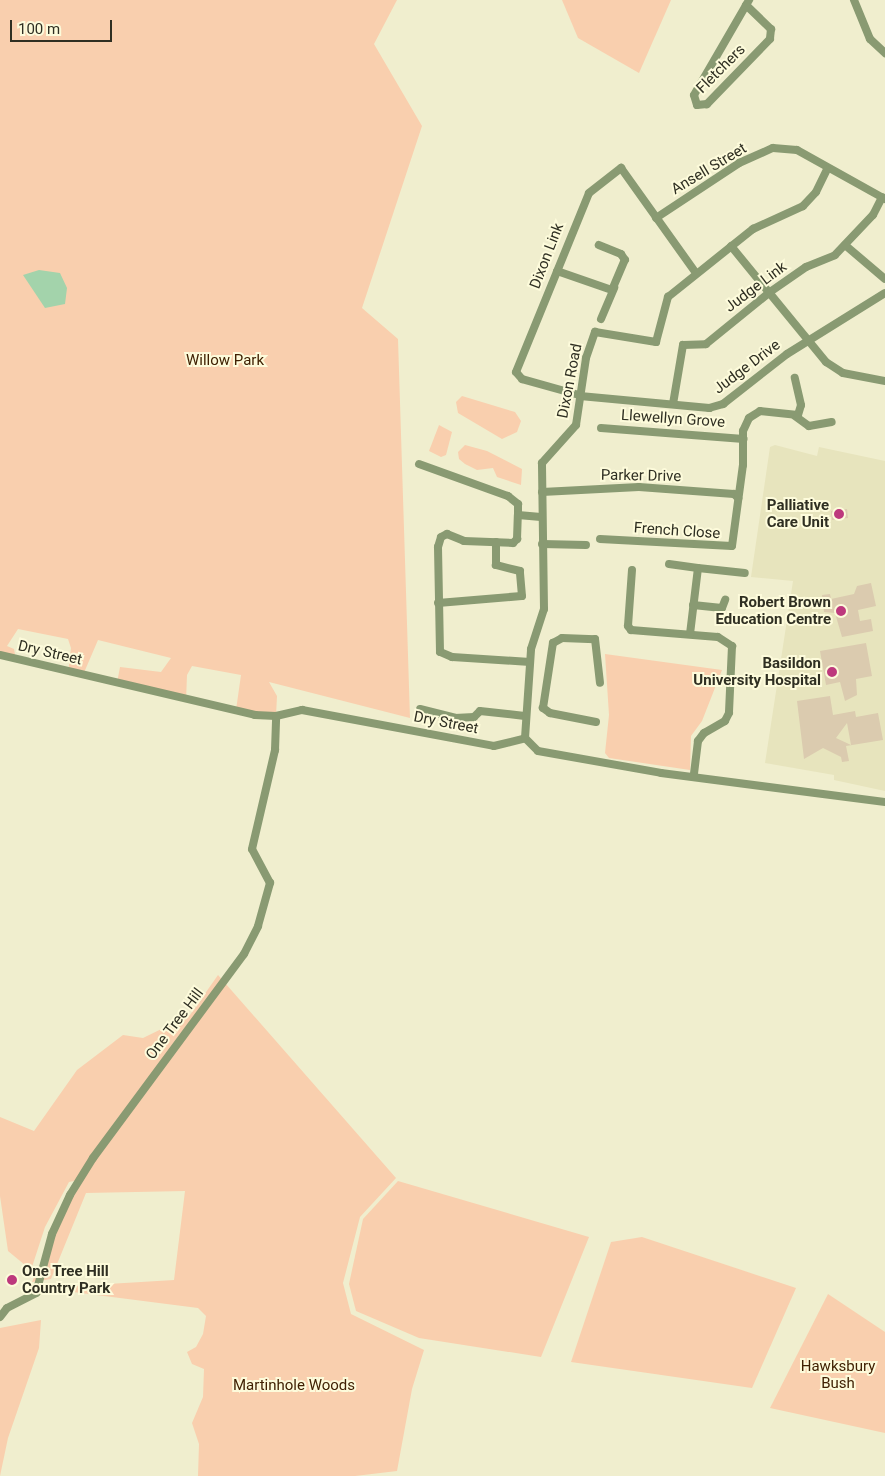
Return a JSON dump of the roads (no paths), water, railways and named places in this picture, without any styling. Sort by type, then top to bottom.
[{"type":"street","points":[[854,0],[870,39],[885,53]]},
{"type":"street","name":"Fletchers","points":[[748,2],[770,29],[770,38],[707,104],[698,105],[694,95],[748,2]]},
{"type":"street","name":"Ansell Street","points":[[656,218],[739,163],[773,148],[796,150],[827,169],[884,198]]},
{"type":"street","name":"Dixon Link","points":[[580,395],[522,379],[516,372],[584,199],[621,168],[696,273]]},
{"type":"street","name":"Dixon Road","points":[[525,738],[530,662],[544,609],[541,517],[542,463],[573,431],[586,358],[597,330],[624,340],[656,342],[668,297],[753,229],[803,206],[816,192],[827,169]]},
{"type":"street","name":"Judge Link","points":[[673,404],[683,344],[706,344],[770,292],[845,245],[873,215],[884,198]]},
{"type":"street","points":[[599,245],[624,258],[601,319]]},
{"type":"street","points":[[845,245],[885,279]]},
{"type":"street","points":[[731,246],[810,338],[826,362],[843,373],[885,381]]},
{"type":"street","points":[[557,271],[605,290],[614,288]]},
{"type":"street","name":"Judge Drive","points":[[580,395],[709,408],[723,404],[810,338],[885,293]]},
{"type":"street","points":[[794,378],[800,406],[795,416]]},
{"type":"street","points":[[738,498],[746,421],[760,411],[795,416],[809,426],[832,422]]},
{"type":"street","name":"Llewellyn Grove","points":[[601,428],[744,439]]},
{"type":"street","points":[[419,464],[515,499],[518,515],[516,541],[464,540],[447,534],[441,537],[438,603],[442,654],[530,662]]},
{"type":"street","name":"Parker Drive","points":[[542,492],[639,487],[734,494],[738,498]]},
{"type":"street","name":"French Close","points":[[600,539],[728,548],[733,542],[738,498]]},
{"type":"street","points":[[518,515],[541,517]]},
{"type":"street","points":[[438,603],[522,596],[520,571],[496,565],[496,542]]},
{"type":"street","points":[[542,544],[586,545]]},
{"type":"street","points":[[669,564],[745,573]]},
{"type":"street","points":[[690,634],[698,568]]},
{"type":"street","points":[[632,570],[628,626],[718,637],[732,646],[734,655],[729,713],[725,721],[704,733],[698,741],[694,776]]},
{"type":"street","points":[[693,605],[722,608],[725,600]]},
{"type":"street","points":[[596,722],[547,712],[542,704],[543,688],[551,648],[562,638],[595,639],[600,683]]},
{"type":"street","name":"Dry Street","points":[[0,655],[186,701],[276,716],[302,710],[494,746],[525,738]]},
{"type":"street","points":[[528,686],[543,688]]},
{"type":"street","points":[[420,710],[455,718],[474,717],[480,711],[525,716]]},
{"type":"street","name":"One Tree Hill","points":[[0,1317],[6,1308],[36,1293],[47,1249],[70,1195],[104,1142],[244,954],[258,926],[270,883],[252,849],[255,822],[275,750],[276,716]]},
{"type":"street","points":[[525,738],[538,751],[694,776],[885,802]]},
{"type":"place","name":"Palliative Care Unit","points":[[839,514]]},
{"type":"place","name":"Robert Brown Education Centre","points":[[841,611]]},
{"type":"place","name":"Basildon University Hospital","points":[[832,672]]},
{"type":"place","name":"One Tree Hill Country Park","points":[[12,1280]]},
{"type":"park label","name":"Willow Park","points":[[225,361]]},
{"type":"park label","name":"Hawksbury Bush","points":[[838,1374]]},
{"type":"park label","name":"Martinhole Woods","points":[[294,1386]]}]
